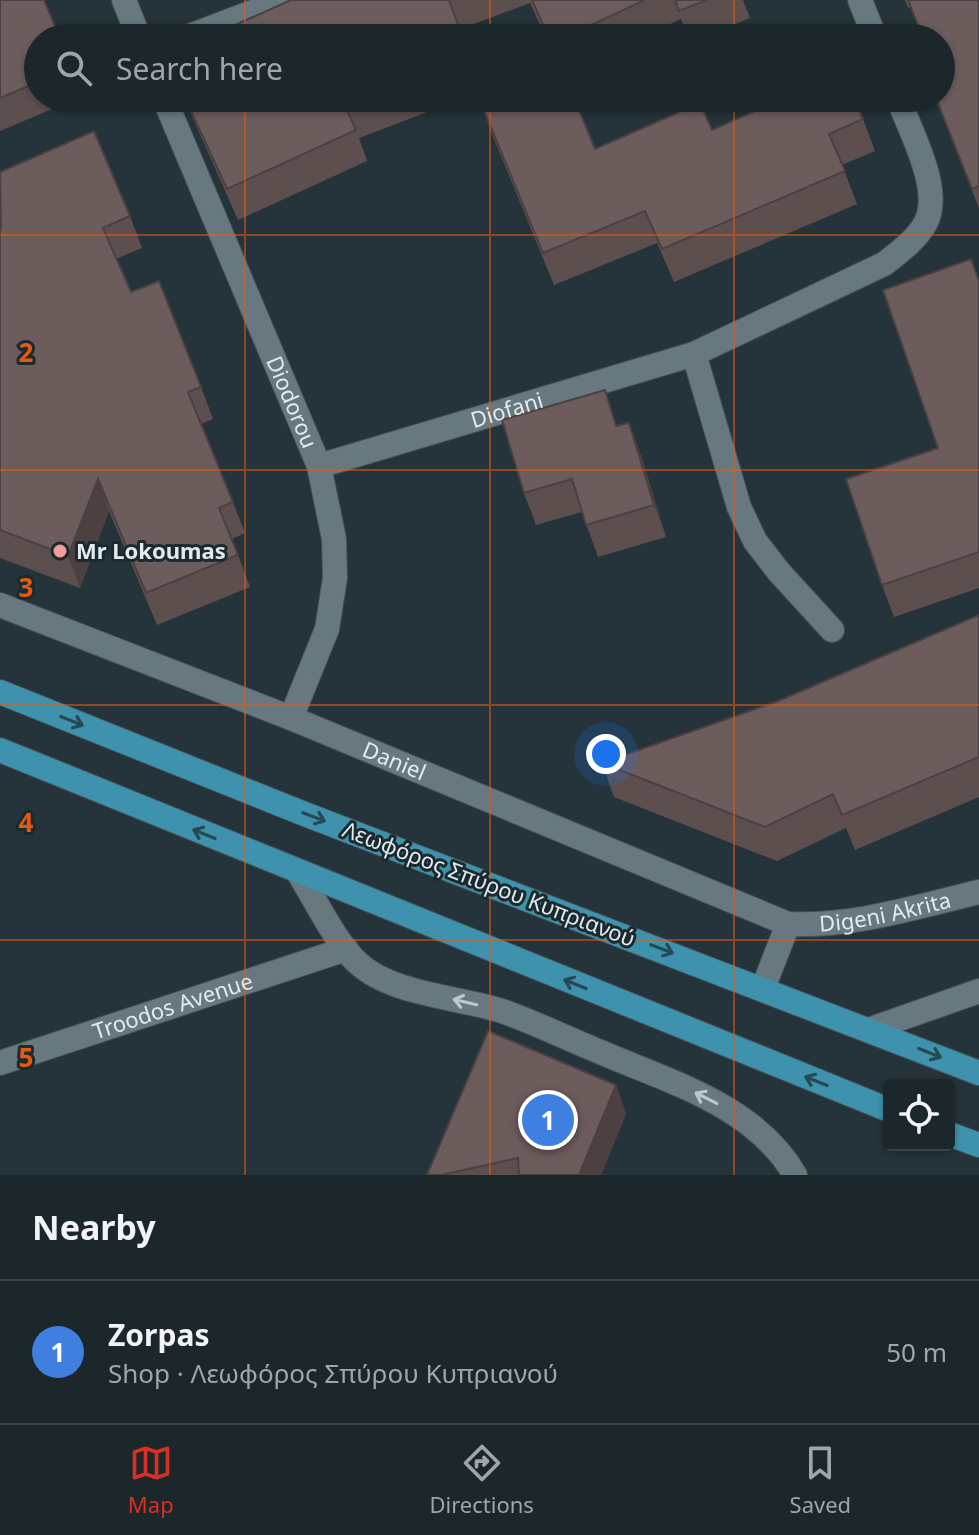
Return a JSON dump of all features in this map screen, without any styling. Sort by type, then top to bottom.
[{"type":"main road","name":"Λεωφόρος Σπύρου Κυπριανού","points":[[0,692],[302,813],[979,1073]]},
{"type":"main road","points":[[0,750],[883,1108]]},
{"type":"main road","points":[[955,1136],[979,1145]]},
{"type":"street","points":[[124,0],[133,24]]},
{"type":"street","points":[[221,24],[284,0]]},
{"type":"street","points":[[860,0],[869,24]]},
{"type":"street","name":"Diodorou","points":[[170,112],[319,466],[334,539],[335,578],[327,629],[291,718]]},
{"type":"street","name":"Diofani","points":[[319,466],[694,354],[884,264],[910,244],[925,224],[931,207],[928,177],[903,112]]},
{"type":"street","points":[[694,354],[739,507],[755,541],[832,630]]},
{"type":"street","name":"Daniel","points":[[0,605],[291,718],[788,924]]},
{"type":"street","points":[[298,872],[346,949],[359,964],[374,974],[401,985],[501,1011],[695,1093],[734,1113],[770,1142],[795,1175]]},
{"type":"street","name":"Digeni Akrita","points":[[788,924],[820,926],[874,918],[979,892]]},
{"type":"street","points":[[763,988],[788,924]]},
{"type":"street","name":"Troodos Avenue","points":[[0,1063],[346,949]]},
{"type":"street","points":[[871,1029],[979,991]]},
{"type":"building","points":[[0,0],[44,0],[54,24],[24,24],[24,88],[0,98]]},
{"type":"building","points":[[291,0],[449,0],[458,24],[237,24]]},
{"type":"building","points":[[532,0],[645,0],[593,24],[543,24]]},
{"type":"building","points":[[675,0],[707,0],[679,11]]},
{"type":"building","points":[[908,0],[979,0],[979,186],[972,189],[942,112],[955,112],[955,24],[917,24]]},
{"type":"building","points":[[191,112],[348,112],[356,130],[227,189]]},
{"type":"building","points":[[485,112],[580,112],[595,149],[679,112],[704,112],[712,130],[753,112],[860,112],[863,119],[829,134],[845,171],[662,249],[645,211],[543,253]]},
{"type":"building","points":[[94,131],[130,216],[103,228],[131,292],[159,281],[201,387],[188,392],[233,502],[219,508],[238,555],[146,593],[98,479],[68,556],[0,530],[0,172]]},
{"type":"building","points":[[971,259],[979,281],[979,552],[882,585],[846,479],[938,448],[883,290]]},
{"type":"building","points":[[605,390],[616,426],[629,423],[654,505],[586,525],[572,479],[524,493],[502,420]]},
{"type":"building","points":[[979,615],[979,757],[842,815],[833,794],[765,827],[602,763],[778,701]]},
{"type":"building","points":[[488,1031],[616,1085],[579,1175],[519,1175],[518,1158],[441,1175],[427,1175]]},
{"type":"place","name":"Mr Lokoumas","points":[[60,551]]},
{"type":"place","name":"Zorpas","points":[[548,1120]]}]
